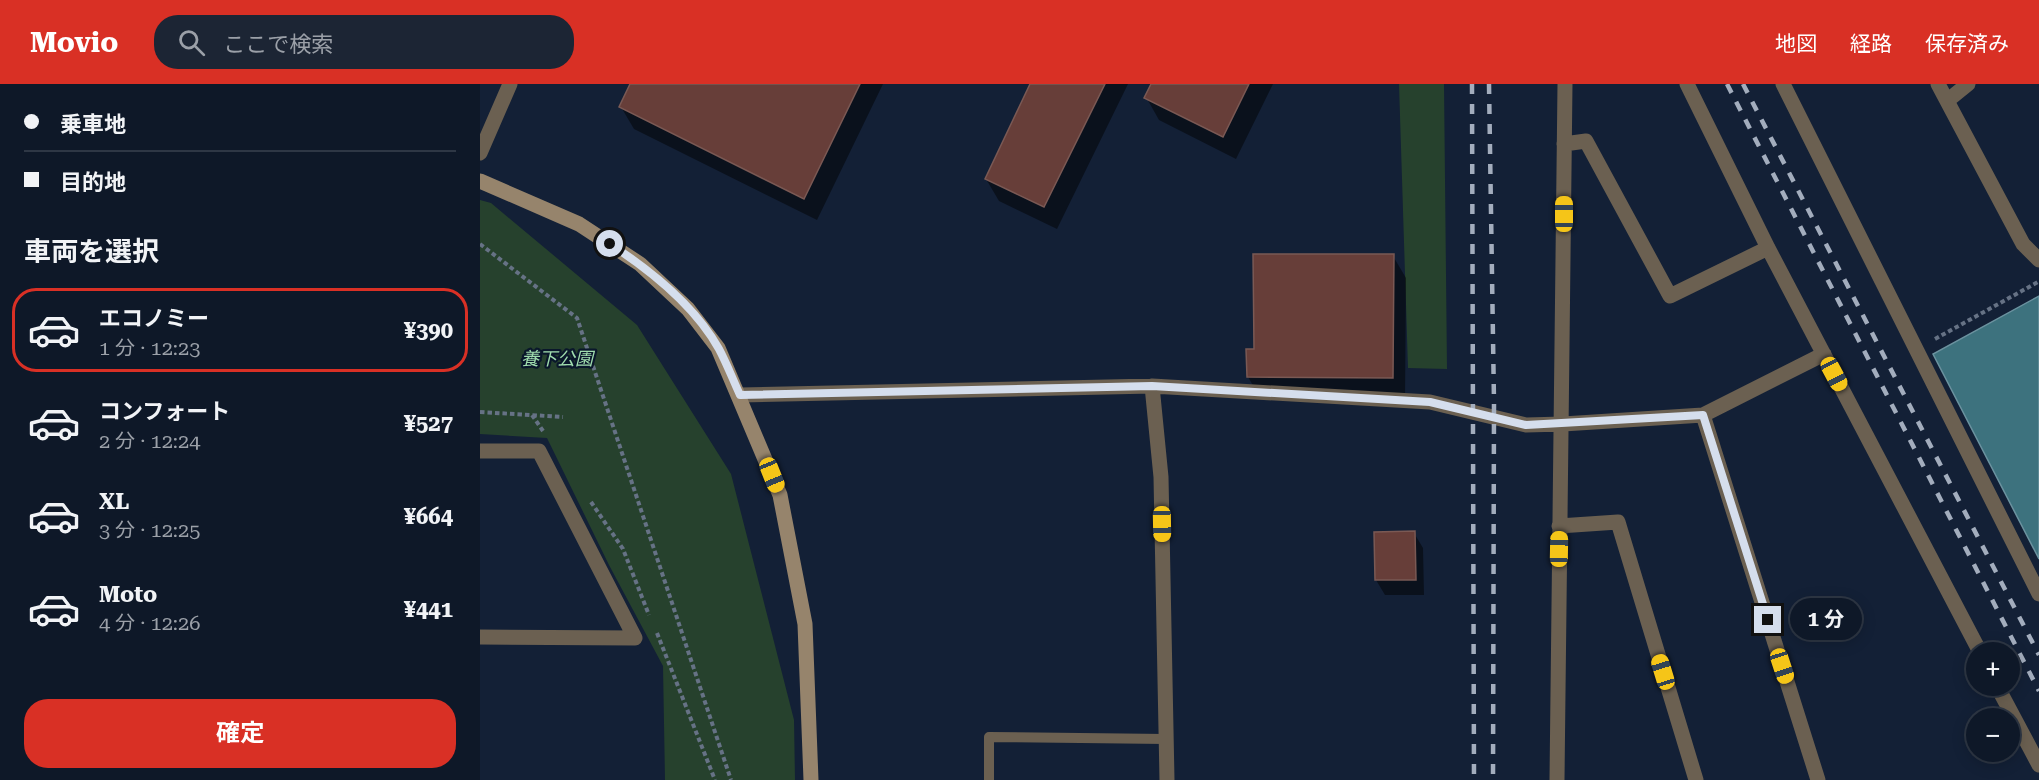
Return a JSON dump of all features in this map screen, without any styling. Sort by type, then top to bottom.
[{"type":"street","points":[[480,153],[510,84]]},
{"type":"street","points":[[1557,780],[1559,526],[1563,424],[1565,84]]},
{"type":"street","points":[[1687,84],[1768,248],[1975,642]]},
{"type":"street","points":[[1783,84],[2039,594]]},
{"type":"street","points":[[1938,84],[2023,244],[2039,260]]},
{"type":"street","points":[[1947,101],[1968,84]]},
{"type":"street","points":[[1564,144],[1586,141],[1670,296],[1768,248]]},
{"type":"street","points":[[480,181],[579,224],[640,264],[688,309],[718,348],[740,395],[780,495],[805,624],[811,780]]},
{"type":"street","points":[[740,395],[1152,386],[1430,402],[1526,425],[1563,424],[1703,415],[1824,354]]},
{"type":"street","points":[[1152,386],[1161,477],[1167,780]]},
{"type":"street","points":[[1703,415],[1818,780]]},
{"type":"street","points":[[480,451],[539,451],[635,639],[480,637]]},
{"type":"street","points":[[1559,526],[1618,522],[1696,780]]},
{"type":"street","points":[[2002,696],[2039,765]]},
{"type":"lane","points":[[989,780],[989,736],[1166,739]]},
{"type":"path","points":[[480,244],[577,318],[731,780]]},
{"type":"path","points":[[1917,349],[2039,281]]},
{"type":"path","points":[[480,412],[563,417]]},
{"type":"green space","points":[[1399,84],[1444,84],[1447,369],[1408,368]]},
{"type":"green space","name":"養下公園","points":[[480,200],[491,203],[637,325],[731,474],[794,720],[795,780],[665,780],[663,666],[609,565],[547,438],[480,434]]},
{"type":"shaded area","points":[[2039,296],[2039,559],[1933,354]]},
{"type":"building","points":[[630,84],[860,84],[804,199],[619,107]]},
{"type":"building","points":[[1030,84],[1105,84],[1044,207],[985,179]]},
{"type":"building","points":[[1151,84],[1249,84],[1223,137],[1144,98]]},
{"type":"building","points":[[1253,254],[1394,254],[1393,378],[1247,377],[1246,349],[1254,349]]},
{"type":"building","points":[[1415,531],[1416,580],[1375,580],[1374,532]]},
{"type":"railway","points":[[1472,84],[1474,780]]},
{"type":"railway","points":[[1489,84],[1494,402],[1493,780]]},
{"type":"railway","points":[[1727,84],[2039,691]]},
{"type":"railway","points":[[1743,84],[2039,655]]},
{"type":"route","points":[[610,244],[640,264],[688,309],[718,348],[740,395],[1152,386],[1430,402],[1526,425],[1703,415],[1768,620]]}]
